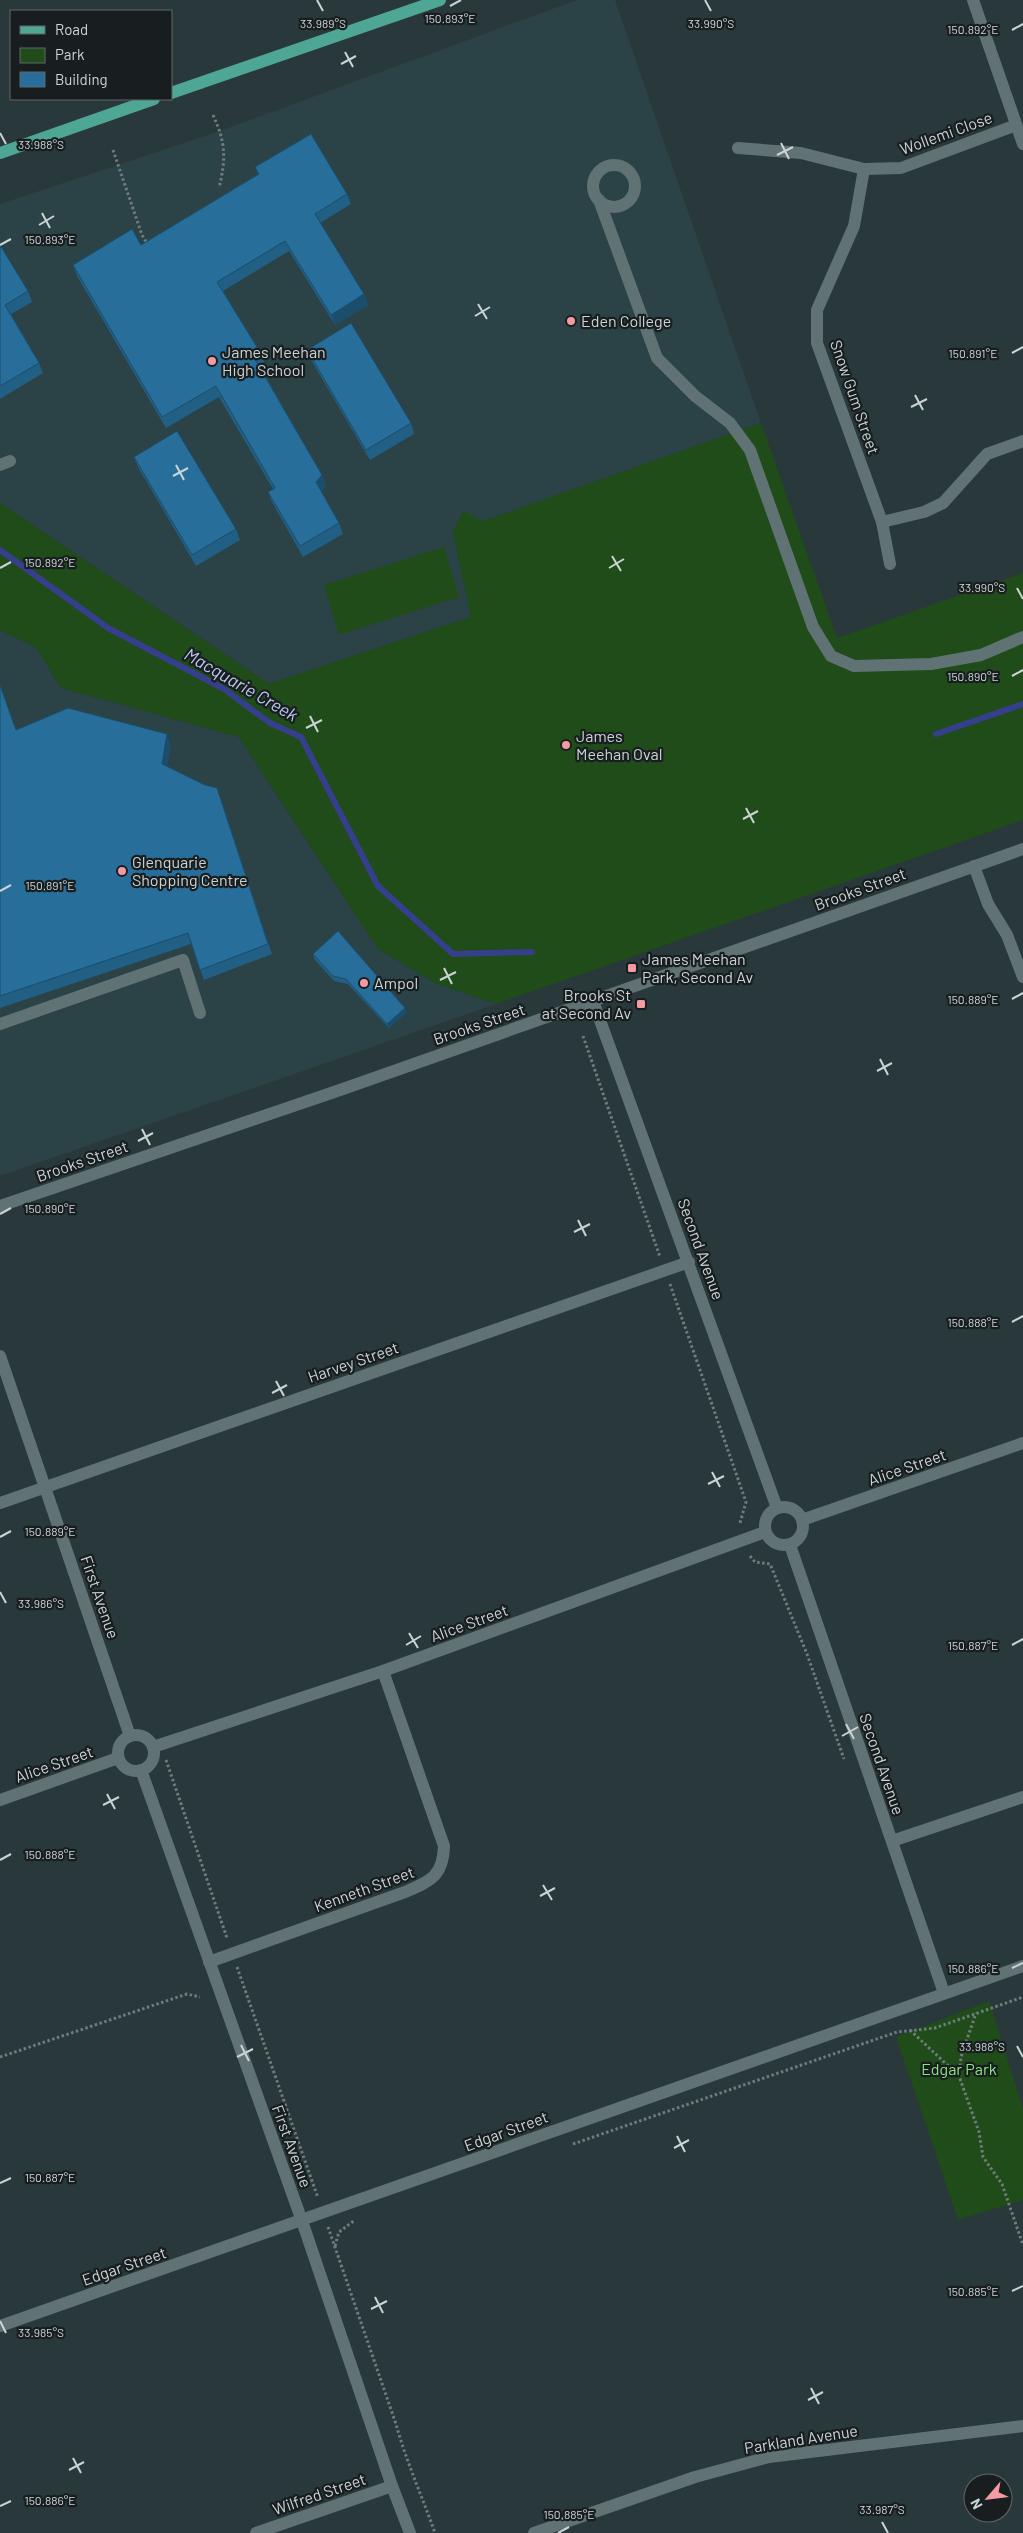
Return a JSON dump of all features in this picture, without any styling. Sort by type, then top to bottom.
[{"type":"main road","points":[[172,93],[440,0]]},
{"type":"main road","points":[[0,153],[151,100]]},
{"type":"street","points":[[973,0],[1023,144]]},
{"type":"street","name":"Wollemi Close","points":[[738,148],[801,153],[864,169],[901,168],[1016,125]]},
{"type":"street","name":"Snow Gum Street","points":[[864,169],[854,226],[817,310],[817,343],[882,522],[890,564]]},
{"type":"street","points":[[599,200],[657,358],[695,396],[730,423],[750,450],[813,627],[831,656],[854,666],[931,664],[981,655],[1023,636]]},
{"type":"street","points":[[882,522],[924,512],[943,503],[987,454],[1023,441]]},
{"type":"street","name":"Brooks Street","points":[[0,1206],[593,1001],[1023,849]]},
{"type":"street","points":[[974,866],[988,904],[1007,935],[1023,977]]},
{"type":"street","points":[[0,1024],[183,960],[200,1013]]},
{"type":"street","name":"Second Avenue","points":[[593,1001],[777,1508]]},
{"type":"street","name":"Harvey Street","points":[[0,1503],[689,1262]]},
{"type":"street","name":"First Avenue","points":[[0,1356],[130,1736]]},
{"type":"street","name":"Alice Street","points":[[802,1520],[1023,1443]]},
{"type":"street","points":[[777,1508],[792,1509],[802,1520],[801,1535],[790,1545],[775,1544],[765,1532],[766,1518],[777,1508]]},
{"type":"street","name":"Alice Street","points":[[152,1747],[383,1671],[765,1532]]},
{"type":"street","name":"Second Avenue","points":[[790,1545],[944,1993]]},
{"type":"street","name":"Kenneth Street","points":[[209,1962],[428,1883],[443,1864],[444,1846],[383,1671]]},
{"type":"street","points":[[140,1735],[147,1739],[152,1747],[152,1761],[141,1770],[127,1769],[118,1758],[119,1744],[130,1736],[140,1735]]},
{"type":"street","name":"Alice Street","points":[[0,1800],[118,1758]]},
{"type":"street","name":"First Avenue","points":[[141,1770],[302,2221],[392,2486],[410,2533]]},
{"type":"street","points":[[892,1841],[1023,1797]]},
{"type":"street","name":"Edgar Street","points":[[0,2326],[1023,1966]]},
{"type":"street","name":"Parkland Avenue","points":[[534,2533],[695,2478],[769,2457],[1023,2426]]},
{"type":"street","name":"Wilfred Street","points":[[256,2533],[392,2486]]},
{"type":"path","points":[[214,116],[220,130],[225,164],[218,188]]},
{"type":"path","points":[[113,150],[142,235],[151,251]]},
{"type":"path","points":[[740,1524],[746,1502]]},
{"type":"path","points":[[750,1556],[755,1562],[770,1564],[774,1570],[807,1654],[846,1764]]},
{"type":"path","points":[[166,1760],[335,2246],[404,2452],[412,2467],[435,2533]]},
{"type":"path","points":[[0,2058],[187,1994],[200,1997]]},
{"type":"path","points":[[571,2145],[897,2032],[935,2028],[1023,1997]]},
{"type":"path","points":[[976,2013],[961,2057],[959,2076],[979,2132],[983,2157],[1002,2184],[1023,2245]]},
{"type":"path","points":[[910,2030],[959,2076]]},
{"type":"path","points":[[335,2246],[339,2232],[365,2216]]},
{"type":"shaded area","name":"James Meehan High School","points":[[577,0],[615,0],[761,423],[453,532],[471,617],[269,684],[0,503],[0,204],[220,131]]},
{"type":"shaded area","points":[[0,630],[37,648],[61,688],[239,737],[377,948],[435,983],[496,1004],[0,1176]]},
{"type":"green space","points":[[761,423],[837,638],[1023,573],[1023,820],[496,1004],[435,983],[377,948],[239,737],[61,688],[37,648],[0,630],[0,503],[269,684],[471,617],[453,532],[463,511],[483,521]]},
{"type":"green space","points":[[444,547],[459,597],[339,635],[324,585]]},
{"type":"green space","name":"Edgar Park","points":[[989,2001],[1023,2108],[1023,2200],[958,2220],[896,2037]]},
{"type":"building","points":[[311,134],[347,194],[315,214],[364,294],[331,315],[285,241],[217,282],[260,352],[253,356],[322,475],[316,482],[339,523],[300,546],[268,492],[275,488],[216,386],[162,417],[73,265],[132,229],[141,245],[259,174],[255,167]]},
{"type":"building","points":[[0,245],[28,291],[5,305],[39,363],[0,386]]},
{"type":"building","points":[[351,323],[411,423],[366,450],[307,350]]},
{"type":"building","points":[[177,431],[236,529],[192,555],[134,457]]},
{"type":"building","name":"Glenquarie Shopping Centre","points":[[0,685],[16,730],[68,708],[167,734],[162,764],[205,785],[217,788],[268,944],[200,970],[188,933],[0,996]]},
{"type":"building","points":[[338,931],[405,1008],[387,1024],[346,979],[333,976],[313,954]]},
{"type":"waterway","name":"Macquarie Creek","points":[[0,550],[108,628],[224,689],[270,723],[301,737],[378,886],[453,954],[532,952]]},
{"type":"waterway","name":"Macquarie Creek","points":[[936,734],[1023,704]]},
{"type":"place","name":"Eden College","points":[[571,321]]},
{"type":"place","name":"James Meehan High School","points":[[212,361]]},
{"type":"place","name":"James Meehan Oval","points":[[566,745]]},
{"type":"place","name":"Glenquarie Shopping Centre","points":[[122,871]]},
{"type":"place","name":"James Meehan Park, Second Av","points":[[632,968]]},
{"type":"place","name":"Ampol","points":[[364,983]]},
{"type":"place","name":"Brooks St at Second Av","points":[[641,1004]]}]
